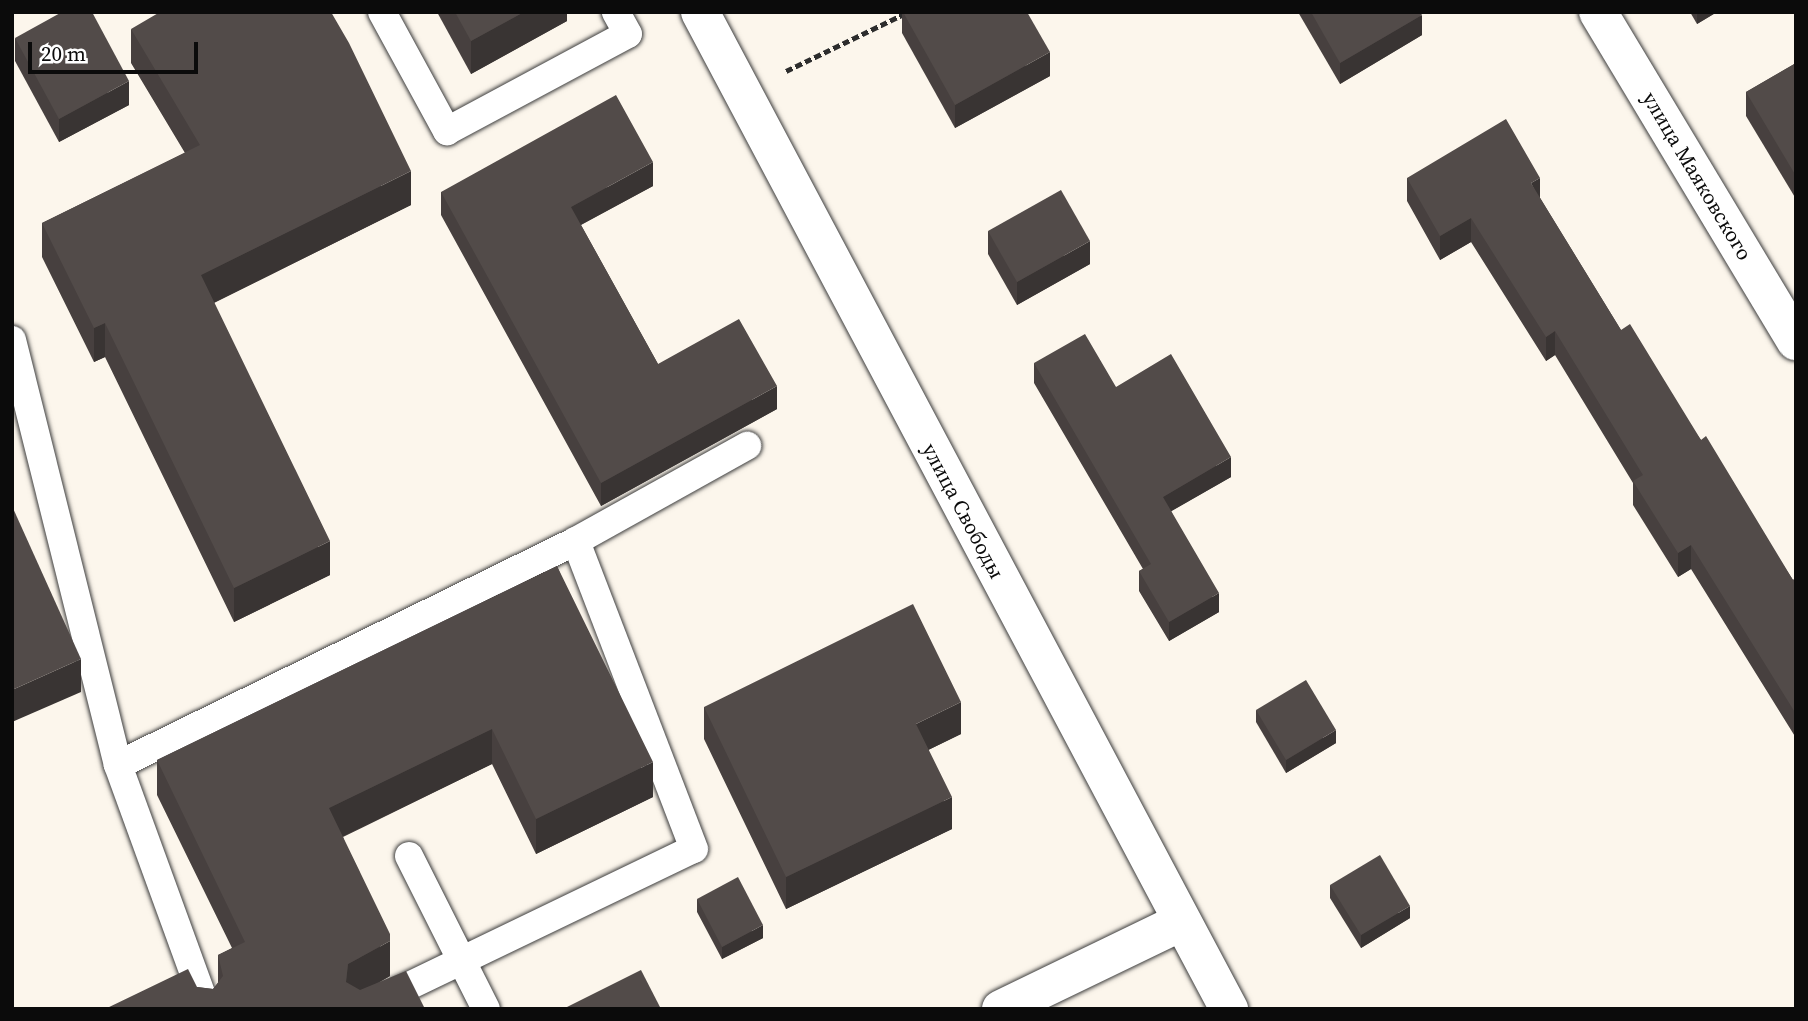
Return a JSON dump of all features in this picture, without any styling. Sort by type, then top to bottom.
[{"type":"street","name":"улица Свободы","points":[[699,12],[743,91],[1179,923],[1229,1009]]},
{"type":"street","name":"улица Маяковского","points":[[1598,12],[1796,341]]},
{"type":"street","points":[[1001,1009],[1179,923]]},
{"type":"lane","points":[[382,12],[447,131],[628,34],[616,12]]},
{"type":"lane","points":[[12,340],[118,765],[207,1009]]},
{"type":"lane","points":[[118,765],[576,541],[747,446]]},
{"type":"lane","points":[[362,1009],[694,849],[576,541]]},
{"type":"lane","points":[[409,856],[486,1009]]},
{"type":"path","points":[[743,91],[908,12]]},
{"type":"building","points":[[62,12],[92,12],[129,81],[59,119],[15,38]]},
{"type":"building","points":[[160,12],[331,12],[349,43],[411,171],[201,275],[330,541],[234,588],[105,323],[94,328],[42,223],[200,145],[131,29]]},
{"type":"building","points":[[455,12],[524,12],[471,41]]},
{"type":"building","points":[[903,12],[1027,12],[1050,52],[955,105]]},
{"type":"building","points":[[1311,12],[1420,12],[1422,15],[1340,63]]},
{"type":"building","points":[[1796,63],[1796,176],[1746,92]]},
{"type":"building","points":[[616,95],[653,162],[571,207],[658,364],[739,319],[777,386],[601,483],[441,192]]},
{"type":"building","points":[[1506,119],[1540,178],[1531,183],[1621,330],[1630,324],[1701,440],[1706,436],[1793,580],[1796,578],[1796,714],[1691,545],[1678,553],[1633,481],[1643,475],[1555,331],[1546,337],[1471,218],[1440,236],[1407,178]]},
{"type":"building","points":[[1061,190],[1090,241],[1017,282],[988,231]]},
{"type":"building","points":[[1085,334],[1116,387],[1171,354],[1231,457],[1163,497],[1219,593],[1169,622],[1139,571],[1151,564],[1034,363]]},
{"type":"building","points":[[12,506],[81,659],[12,690]]},
{"type":"building","points":[[557,566],[653,762],[536,819],[492,729],[329,808],[390,934],[390,941],[348,964],[346,982],[360,990],[406,971],[425,1009],[105,1009],[188,969],[197,987],[213,989],[223,976],[218,955],[245,942],[157,760]]},
{"type":"building","points":[[913,604],[961,702],[916,724],[952,797],[786,877],[704,707]]},
{"type":"building","points":[[1306,680],[1336,730],[1286,760],[1256,710]]},
{"type":"building","points":[[1380,855],[1410,906],[1361,935],[1330,885]]},
{"type":"building","points":[[738,877],[763,925],[722,947],[697,899]]},
{"type":"building","points":[[641,970],[661,1009],[563,1009]]}]
